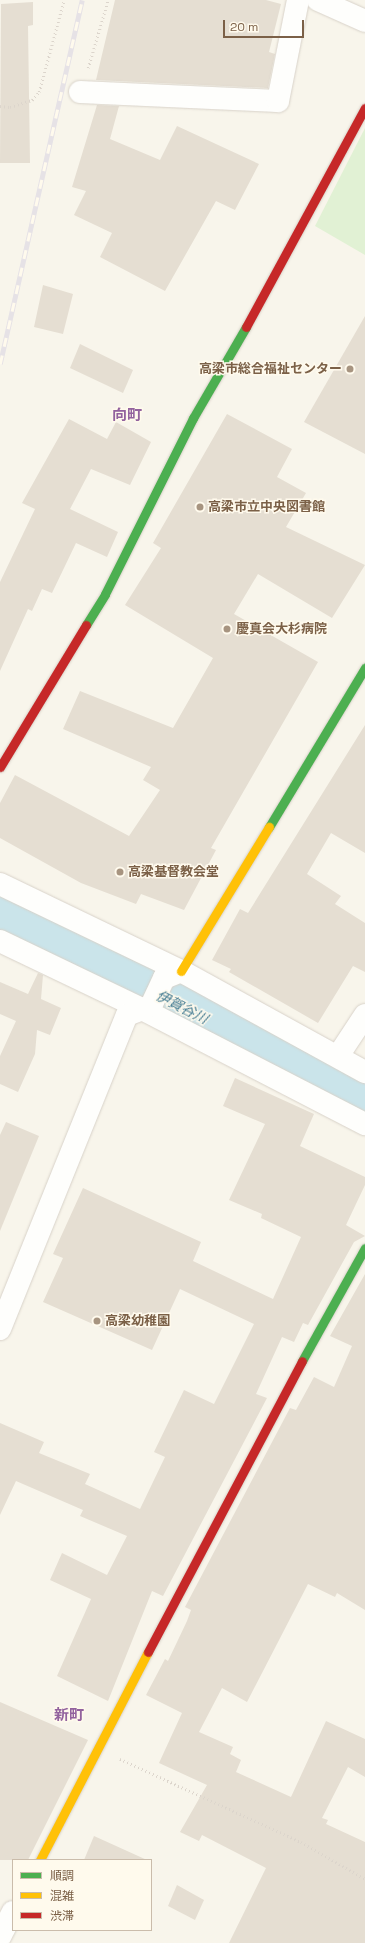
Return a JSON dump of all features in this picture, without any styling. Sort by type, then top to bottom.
[{"type":"street","points":[[80,92],[278,101],[298,0]]},
{"type":"street","points":[[318,0],[365,21]]},
{"type":"street","points":[[0,767],[105,594],[193,418],[295,241],[365,108]]},
{"type":"street","points":[[0,1329],[127,1015],[146,1008],[173,975],[365,668]]},
{"type":"street","points":[[0,884],[173,975],[338,1056],[365,1072]]},
{"type":"street","points":[[0,941],[146,1008],[365,1124]]},
{"type":"street","points":[[338,1056],[365,1015]]},
{"type":"street","points":[[41,1859],[268,1421],[365,1248]]},
{"type":"street","points":[[0,1937],[12,1914]]},
{"type":"path","points":[[0,106],[10,107],[32,100],[39,92],[64,0]]},
{"type":"path","points":[[80,92],[108,0]]},
{"type":"path","points":[[98,1748],[301,1842],[365,1879]]},
{"type":"green space","points":[[365,128],[365,255],[315,226]]},
{"type":"building","points":[[115,0],[266,0],[281,4],[269,52],[275,54],[268,88],[96,80]]},
{"type":"building","points":[[33,2],[33,25],[28,26],[30,163],[0,163],[1,4]]},
{"type":"building","points":[[97,105],[119,106],[110,139],[160,160],[177,126],[259,164],[235,210],[216,201],[165,291],[100,257],[112,233],[74,215],[86,191],[72,187]]},
{"type":"building","points":[[43,285],[73,294],[63,334],[34,327]]},
{"type":"building","name":"高梁市総合福祉センター","points":[[365,316],[365,454],[304,422]]},
{"type":"building","points":[[80,344],[133,370],[123,393],[70,368]]},
{"type":"building","points":[[227,414],[292,449],[277,477],[306,493],[286,527],[365,565],[332,618],[258,574],[234,614],[318,662],[211,848],[216,850],[184,910],[141,894],[136,904],[81,883],[0,838],[0,803],[15,775],[129,836],[160,790],[143,780],[151,767],[63,729],[80,691],[173,728],[213,658],[125,605],[161,548],[153,543]]},
{"type":"building","points":[[69,419],[107,439],[116,422],[151,442],[130,485],[91,469],[70,509],[118,532],[107,557],[76,543],[52,593],[42,589],[32,611],[28,609],[0,671],[0,582],[35,509],[22,503]]},
{"type":"building","points":[[365,725],[365,853],[331,833],[307,874],[341,896],[335,904],[365,923],[365,972],[353,966],[318,1023],[229,972],[231,969],[212,960],[240,909],[248,913]]},
{"type":"building","points":[[38,973],[43,975],[41,999],[61,1008],[50,1035],[37,1030],[35,1054],[18,1092],[0,1084],[0,1056],[16,1021],[0,1014],[0,982],[28,994]]},
{"type":"building","points":[[235,1078],[314,1114],[300,1146],[365,1177],[365,1185],[346,1225],[365,1236],[354,1242],[308,1325],[303,1323],[294,1342],[282,1337],[256,1394],[267,1398],[163,1596],[152,1591],[108,1701],[57,1676],[91,1599],[50,1580],[62,1553],[107,1575],[127,1536],[80,1516],[83,1510],[16,1481],[0,1515],[0,1423],[44,1442],[39,1453],[90,1474],[85,1484],[140,1509],[165,1457],[154,1452],[184,1390],[214,1404],[254,1324],[180,1289],[152,1350],[43,1302],[63,1258],[53,1254],[83,1188],[201,1242],[193,1261],[273,1299],[301,1237],[261,1218],[262,1214],[229,1200],[265,1124],[223,1106]]},
{"type":"building","points":[[6,1122],[39,1136],[0,1231],[0,1135]]},
{"type":"building","points":[[365,1274],[365,1610],[337,1593],[335,1597],[308,1584],[247,1702],[222,1688],[199,1732],[233,1747],[230,1754],[241,1760],[236,1772],[291,1797],[326,1721],[365,1739],[365,1777],[348,1767],[322,1818],[328,1820],[326,1824],[365,1842],[365,1943],[229,1943],[266,1868],[202,1835],[199,1841],[180,1832],[207,1785],[159,1763],[182,1713],[146,1695],[165,1659],[168,1661],[187,1621],[191,1610],[185,1607],[290,1408],[296,1410],[314,1377],[334,1387],[352,1346],[330,1336]]},
{"type":"building","points":[[0,1702],[88,1740],[28,1859],[0,1860]]},
{"type":"building","points":[[94,1836],[145,1859],[84,1859]]},
{"type":"building","points":[[177,1885],[204,1900],[195,1920],[168,1906]]},
{"type":"waterway","name":"伊賀谷川","points":[[0,914],[365,1100]]},
{"type":"railway","points":[[0,364],[82,0]]},
{"type":"traffic: fast","points":[[86,625],[105,594],[193,418],[246,327]]},
{"type":"traffic: fast","points":[[269,827],[365,668]]},
{"type":"traffic: fast","points":[[302,1361],[365,1248]]},
{"type":"traffic: slow","points":[[181,971],[269,827]]},
{"type":"traffic: slow","points":[[41,1859],[148,1652]]},
{"type":"traffic: jam","points":[[246,327],[365,108]]},
{"type":"traffic: jam","points":[[0,767],[86,625]]},
{"type":"traffic: jam","points":[[148,1652],[302,1361]]},
{"type":"place","name":"高梁市総合福祉センター","points":[[350,369]]},
{"type":"place","name":"高梁市立中央図書館","points":[[200,507]]},
{"type":"place","name":"慶真会大杉病院","points":[[227,629]]},
{"type":"place","name":"高梁基督教会堂","points":[[120,872]]},
{"type":"place","name":"高梁幼稚園","points":[[97,1321]]},
{"type":"district","name":"向町","points":[[127,415]]},
{"type":"district","name":"新町","points":[[69,1715]]}]
